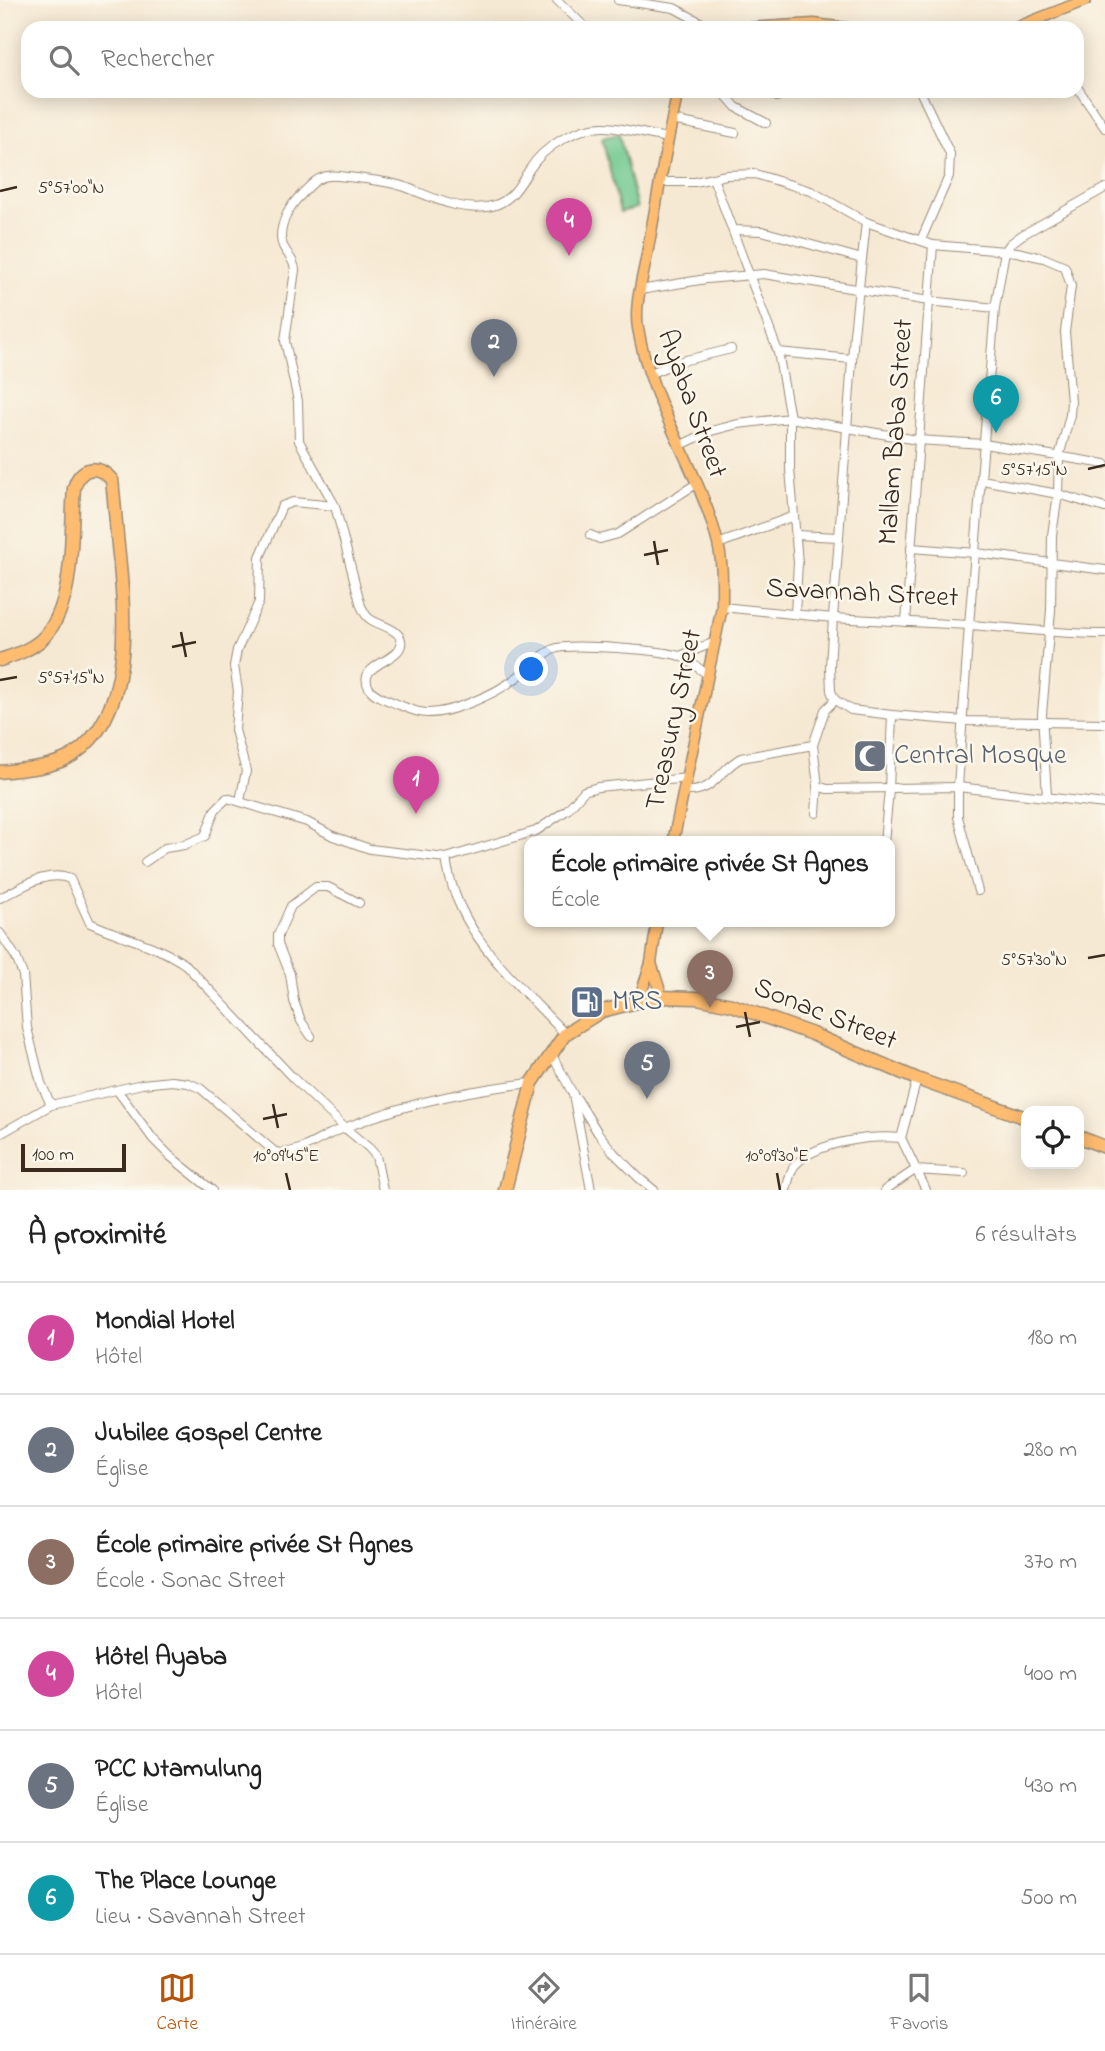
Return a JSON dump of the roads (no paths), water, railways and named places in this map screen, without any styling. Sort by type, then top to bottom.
[{"type":"highway","points":[[0,660],[29,648],[42,639],[55,620],[65,596],[70,562],[74,488],[78,477],[94,469],[105,472],[111,480],[124,607],[124,640],[117,686],[108,712],[96,735],[72,755],[55,764],[0,772]]},
{"type":"highway","name":"Sonac Street","points":[[505,1190],[532,1083],[565,1034],[602,1011],[639,1000],[662,997],[697,998],[732,1005],[812,1034],[917,1079],[1021,1116]]},
{"type":"highway","points":[[1084,1139],[1105,1147]]},
{"type":"main road","points":[[1042,21],[1059,5],[1086,0]]},
{"type":"main road","name":"Ayaba Street","points":[[677,98],[640,290],[637,324],[651,373],[718,544],[722,573],[722,607]]},
{"type":"main road","name":"Treasury Street","points":[[674,836],[722,607]]},
{"type":"main road","points":[[639,1000],[651,963],[656,927]]},
{"type":"main road","points":[[651,963],[662,997]]},
{"type":"street","points":[[557,0],[579,21]]},
{"type":"street","points":[[618,0],[674,8],[698,21]]},
{"type":"street","points":[[1084,97],[1105,128]]},
{"type":"street","points":[[732,98],[736,107],[766,123]]},
{"type":"street","points":[[921,240],[949,176],[950,154],[923,98]]},
{"type":"street","points":[[672,120],[735,133]]},
{"type":"street","points":[[668,138],[607,127],[587,129],[571,135],[552,146],[532,166],[511,196],[492,206],[442,202],[395,185],[332,175],[317,180],[294,201],[281,232],[282,247],[292,260],[295,270],[285,346],[299,401],[299,441],[335,506],[365,615],[395,631],[400,638],[401,645],[397,650],[370,670],[366,678],[373,693],[411,710],[425,713],[452,710],[507,685],[557,648],[631,650],[680,656],[708,676]]},
{"type":"street","points":[[661,182],[695,183],[740,174],[774,179],[811,191],[866,222],[933,245],[1005,251],[1044,258],[1065,267],[1071,286],[1065,332],[1070,415],[1059,457],[1058,494],[1052,534],[1042,721],[1048,796]]},
{"type":"street","points":[[713,178],[778,352],[790,418],[790,469],[796,536],[795,614]]},
{"type":"street","points":[[1005,251],[1023,235],[1105,188]]},
{"type":"street","points":[[866,222],[852,359],[833,618],[830,667],[831,691],[835,700],[850,710],[892,715],[964,721],[1105,723]]},
{"type":"street","points":[[733,230],[762,230],[862,259]]},
{"type":"street","name":"Mallam Baba Street","points":[[906,622],[933,245]]},
{"type":"street","name":"Savannah Street","points":[[722,607],[833,618],[969,625],[995,308],[1005,251]]},
{"type":"street","points":[[640,290],[750,274],[804,279],[929,301],[995,308]]},
{"type":"street","points":[[651,373],[678,362],[731,349]]},
{"type":"street","points":[[778,352],[852,359]]},
{"type":"street","points":[[679,446],[711,431],[738,424],[790,418],[917,440],[984,444],[1105,464]]},
{"type":"street","points":[[982,481],[1058,494],[1105,508]]},
{"type":"street","points":[[590,535],[600,539],[618,534],[696,484]]},
{"type":"street","points":[[240,801],[246,771],[235,730],[238,691],[234,666],[237,650],[259,603],[259,563],[263,549],[282,506],[293,502],[335,506]]},
{"type":"street","points":[[718,544],[794,516]]},
{"type":"street","points":[[796,536],[839,537]]},
{"type":"street","points":[[911,548],[976,552],[1105,570]]},
{"type":"street","points":[[978,891],[958,817],[969,625],[1048,633],[1105,634]]},
{"type":"street","points":[[680,656],[715,642]]},
{"type":"street","points":[[816,813],[818,786],[813,745],[825,710],[835,700]]},
{"type":"street","points":[[885,836],[892,715]]},
{"type":"street","points":[[685,791],[701,790],[709,786],[718,780],[732,763],[741,758],[813,745]]},
{"type":"street","points":[[145,862],[165,848],[184,845],[205,836],[215,810],[221,802],[231,798],[307,822],[334,836],[370,849],[446,858],[536,831],[567,810],[584,791],[598,787],[688,778]]},
{"type":"street","points":[[818,786],[827,789],[889,790],[958,788],[1105,804]]},
{"type":"street","points":[[446,858],[455,897],[485,950],[565,1034]]},
{"type":"street","points":[[0,898],[50,876],[60,875],[69,879],[90,923],[144,942],[169,953],[186,965],[293,1078],[376,1156],[383,1190]]},
{"type":"street","points":[[311,1035],[301,1021],[294,1001],[290,974],[278,944],[278,935],[291,905],[316,887],[328,887],[359,903]]},
{"type":"street","points":[[0,933],[16,957],[23,975],[27,1028],[41,1083],[51,1105]]},
{"type":"street","points":[[552,1055],[597,1132],[614,1153],[654,1190]]},
{"type":"street","points":[[917,1079],[901,1138],[926,1190]]},
{"type":"street","points":[[0,1135],[51,1105],[156,1081],[188,1083],[200,1088],[275,1152],[287,1153],[385,1113],[442,1097],[532,1083]]},
{"type":"street","points":[[117,1090],[153,1139],[212,1190]]},
{"type":"street","points":[[573,1094],[591,1190]]},
{"type":"street","points":[[786,1190],[796,1164],[816,1150],[880,1136],[901,1138]]},
{"type":"street","points":[[885,1190],[915,1170],[964,1173]]},
{"type":"place","name":"Hôtel Ayaba","points":[[569,256]]},
{"type":"place","name":"Jubilee Gospel Centre","points":[[494,377]]},
{"type":"place","name":"The Place Lounge","points":[[996,433]]},
{"type":"place","name":"Central Mosque","points":[[870,756]]},
{"type":"place","name":"Mondial Hotel","points":[[416,814]]},
{"type":"place","name":"MRS","points":[[587,1002]]},
{"type":"place","name":"École primaire privée St Agnes","points":[[710,1008]]},
{"type":"place","name":"PCC Ntamulung","points":[[647,1099]]}]
